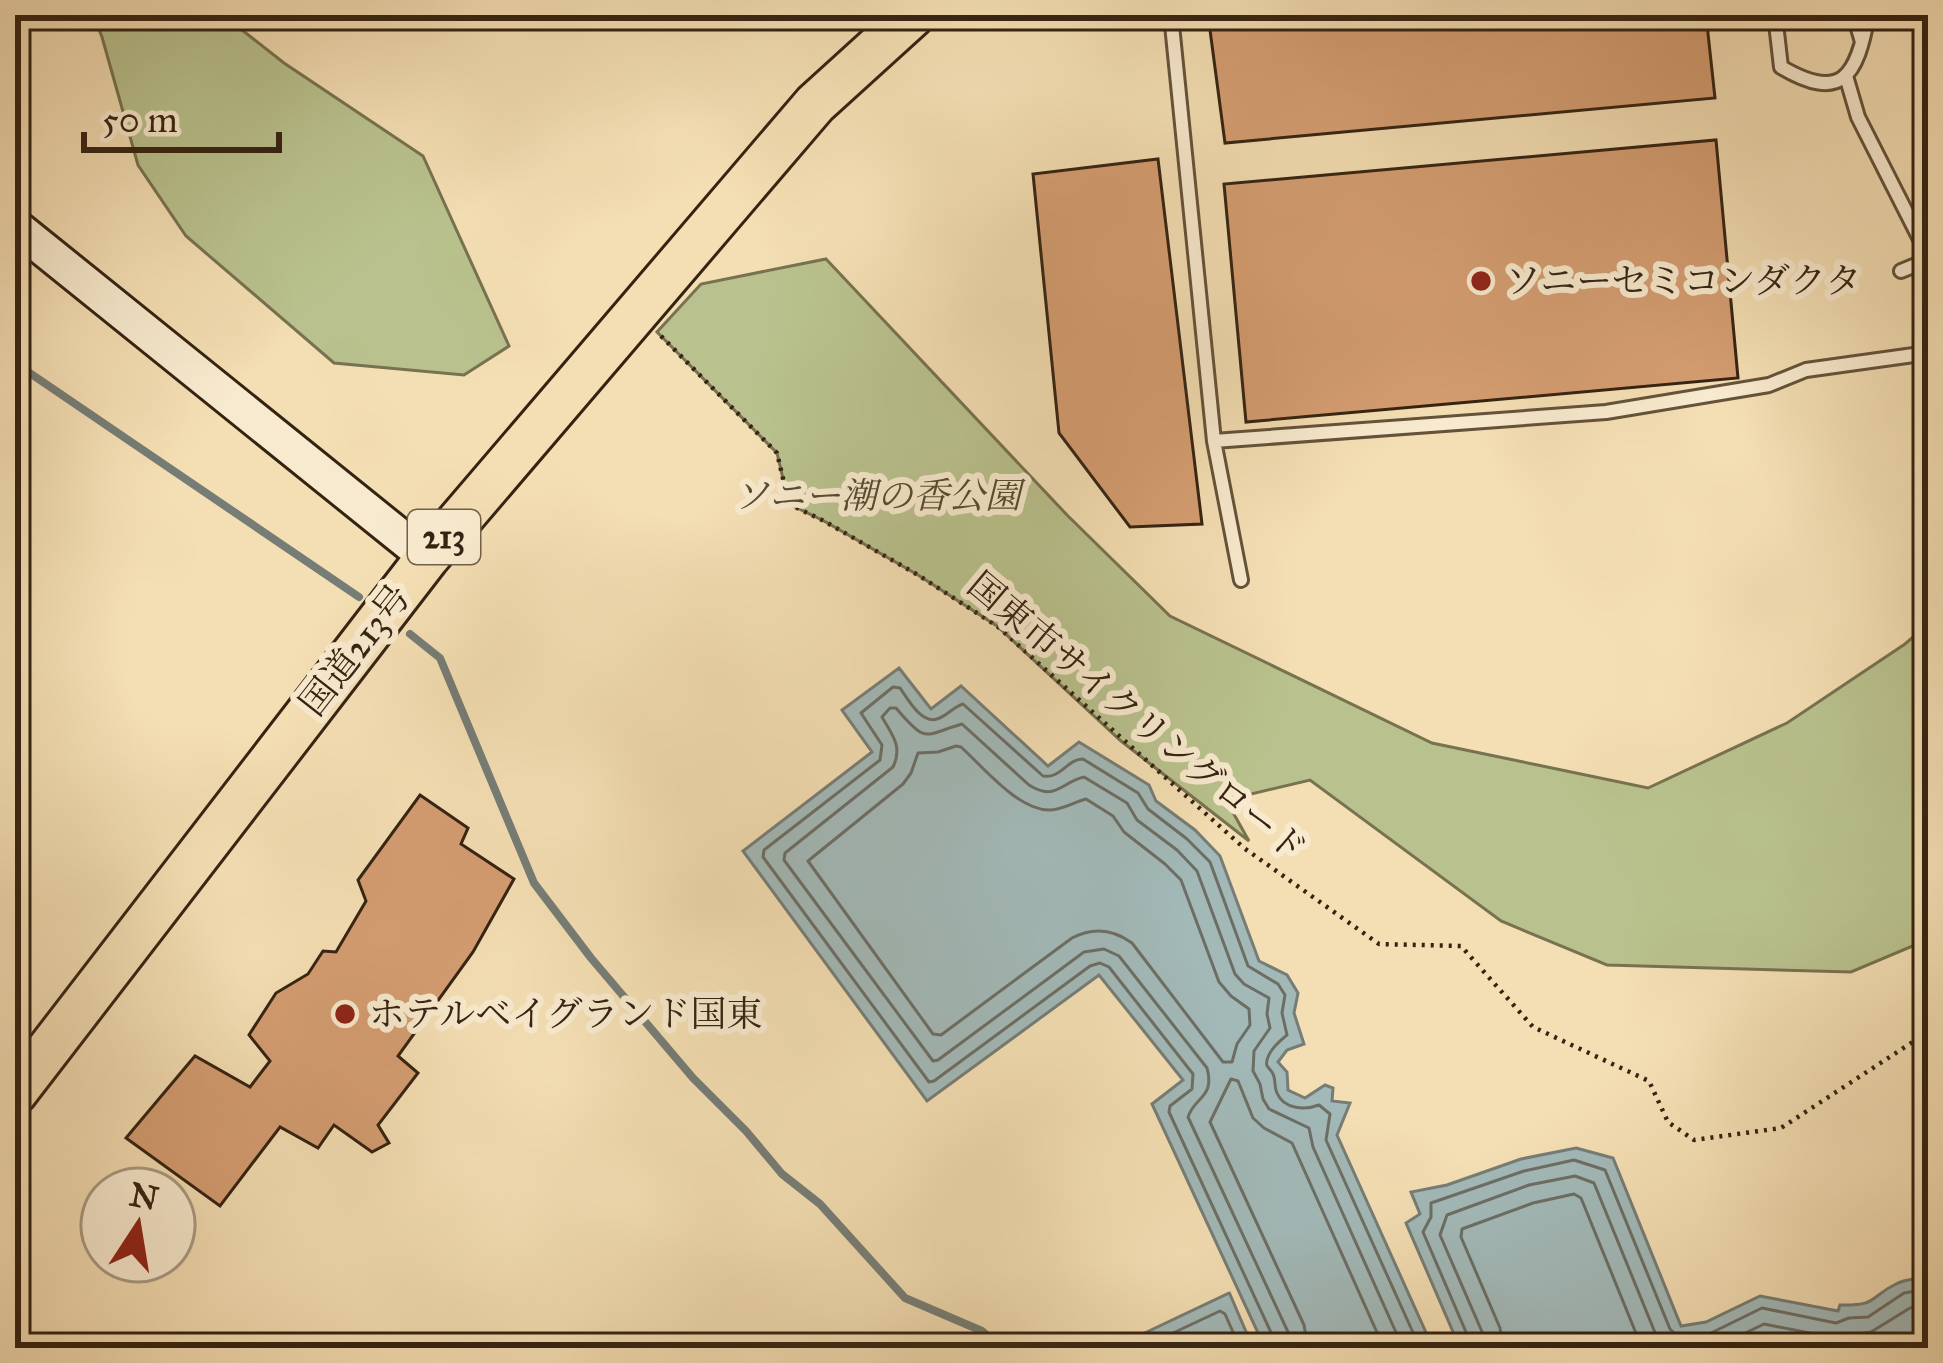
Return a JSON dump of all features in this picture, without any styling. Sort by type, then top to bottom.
[{"type":"highway","name":"国道213号","points":[[15,1093],[427,558],[815,104],[913,15]]},
{"type":"street","points":[[15,226],[427,558]]},
{"type":"lane","points":[[1171,15],[1214,441],[1241,580]]},
{"type":"lane","points":[[1775,15],[1781,67],[1817,84],[1833,84],[1846,76],[1863,43],[1868,15]]},
{"type":"lane","points":[[1854,15],[1863,43]]},
{"type":"lane","points":[[1846,76],[1858,117],[1928,257],[1901,271]]},
{"type":"lane","points":[[1214,441],[1606,412],[1769,385],[1806,370],[1928,353]]},
{"type":"path","name":"国東市サイクリングロード","points":[[657,332],[777,453],[790,504],[918,575],[997,626],[1244,848],[1379,944],[1461,946],[1533,1027],[1649,1081],[1668,1121],[1694,1140],[1781,1128],[1928,1032]]},
{"type":"green space","points":[[93,15],[223,15],[284,63],[423,156],[509,346],[464,375],[334,363],[186,236],[138,165]]},
{"type":"green space","name":"ソニー潮の香公園","points":[[826,259],[1067,515],[1170,616],[1432,743],[1648,788],[1787,723],[1928,624],[1927,940],[1851,972],[1607,965],[1501,921],[1310,780],[1226,800],[1249,841],[1121,741],[997,626],[918,575],[789,504],[777,453],[657,332],[701,284]]},
{"type":"water","points":[[899,668],[931,709],[961,686],[1048,766],[1079,742],[1149,785],[1156,801],[1220,856],[1259,961],[1287,975],[1298,993],[1294,1013],[1304,1044],[1287,1050],[1278,1062],[1287,1072],[1288,1090],[1305,1098],[1325,1085],[1333,1088],[1332,1101],[1350,1103],[1337,1135],[1433,1348],[1265,1348],[1152,1104],[1183,1080],[1099,975],[927,1101],[743,851],[872,752],[842,710]]},
{"type":"water","points":[[1576,1148],[1613,1158],[1681,1326],[1706,1322],[1760,1296],[1838,1311],[1840,1305],[1868,1302],[1898,1283],[1928,1273],[1928,1348],[1460,1348],[1406,1223],[1420,1214],[1411,1192]]},
{"type":"water","points":[[1229,1293],[1253,1348],[1113,1348]]},
{"type":"building","points":[[1208,15],[1706,15],[1715,98],[1225,143]]},
{"type":"building","name":"ソニーセミコンダクタ","points":[[1716,140],[1738,378],[1246,422],[1224,184]]},
{"type":"building","points":[[1158,159],[1202,524],[1130,527],[1059,433],[1033,174]]},
{"type":"building","name":"ホテルベイグランド国東","points":[[420,795],[468,828],[461,844],[514,879],[473,952],[398,1056],[418,1073],[378,1125],[389,1143],[372,1152],[334,1125],[318,1148],[280,1127],[220,1206],[198,1190],[198,1165],[163,1165],[126,1138],[195,1056],[250,1087],[270,1061],[249,1035],[276,993],[308,974],[323,951],[336,952],[366,901],[358,880]]},
{"type":"waterway","points":[[15,363],[359,597]]},
{"type":"waterway","points":[[410,634],[440,658],[534,883],[591,958],[693,1078],[782,1174],[820,1204],[905,1298],[982,1331],[1001,1348]]},
{"type":"place","name":"ソニーセミコンダクタ","points":[[1481,281]]},
{"type":"place","name":"ホテルベイグランド国東","points":[[345,1014]]}]
